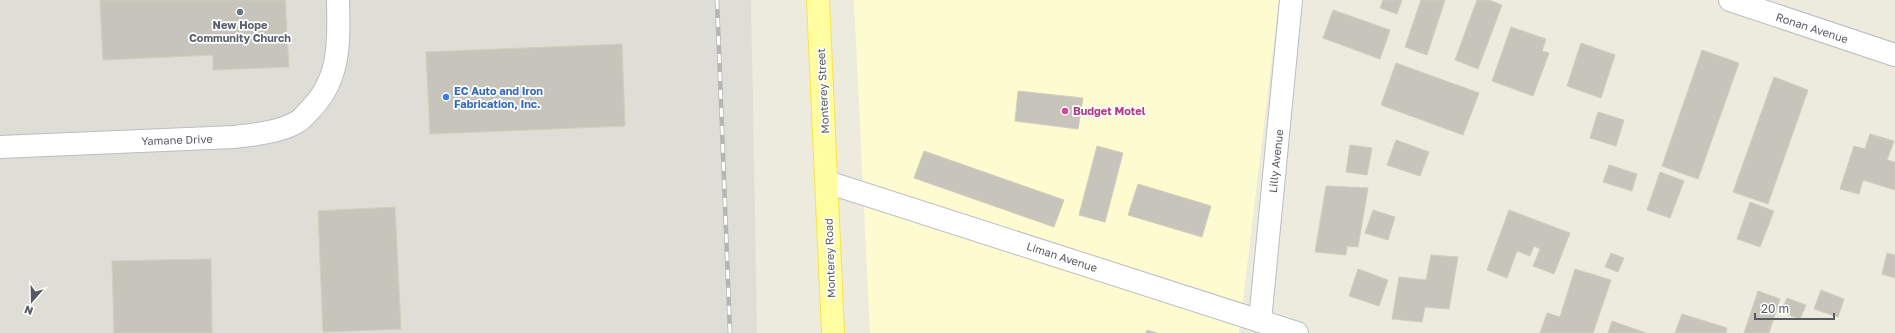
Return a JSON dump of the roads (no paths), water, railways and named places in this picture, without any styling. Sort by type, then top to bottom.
[{"type":"main road","name":"Monterey Street","points":[[818,0],[828,182]]},
{"type":"main road","name":"Monterey Road","points":[[828,182],[833,333]]},
{"type":"street","name":"Yamane Drive","points":[[0,147],[234,137],[266,132],[297,122],[317,103],[331,80],[339,42],[338,0]]},
{"type":"street","name":"Lilly Avenue","points":[[1260,321],[1291,0]]},
{"type":"street","name":"Ronan Avenue","points":[[1730,0],[1895,55]]},
{"type":"street","name":"Liman Avenue","points":[[828,182],[1297,333]]},
{"type":"railway","points":[[717,0],[730,333]]},
{"type":"place","name":"New Hope Community Church","points":[[240,12]]},
{"type":"place","name":"EC Auto and Iron Fabrication, Inc.","points":[[446,97]]},
{"type":"place","name":"Budget Motel","points":[[1065,111]]}]
